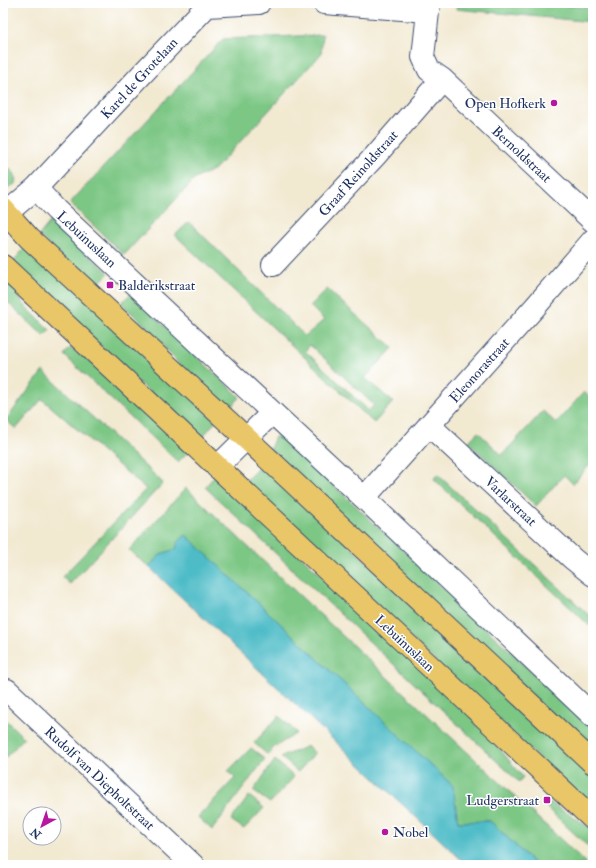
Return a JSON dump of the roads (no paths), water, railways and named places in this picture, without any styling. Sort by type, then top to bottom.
[{"type":"main road","points":[[4,213],[29,238],[246,438],[593,763]]},
{"type":"main road","name":"Lebuïnuslaan","points":[[3,266],[593,819]]},
{"type":"street","name":"Karel de Grotelaan","points":[[36,188],[207,6],[259,3]]},
{"type":"street","points":[[324,3],[429,7]]},
{"type":"street","name":"Bernoldstraat","points":[[429,7],[423,57],[429,70],[442,79],[593,221]]},
{"type":"street","name":"Graaf Reinoldstraat","points":[[273,265],[375,156],[442,79]]},
{"type":"street","points":[[4,213],[36,188]]},
{"type":"street","name":"Lebuïnuslaan","points":[[36,188],[60,215],[364,498],[593,716]]},
{"type":"street","name":"Eleonorastraat","points":[[364,498],[593,240]]},
{"type":"street","points":[[217,467],[272,413]]},
{"type":"street","name":"Varlarstraat","points":[[429,425],[573,559],[593,575]]},
{"type":"street","name":"Rudolf van Diepholtstraat","points":[[5,691],[193,865]]},
{"type":"water","points":[[186,535],[453,786],[458,822],[490,821],[536,865],[467,865],[149,567],[161,554],[176,549],[178,542]]},
{"type":"place","name":"Open Hofkerk","points":[[554,103]]},
{"type":"place","name":"Balderikstraat","points":[[110,285]]},
{"type":"place","name":"Ludgerstraat","points":[[547,800]]},
{"type":"place","name":"Nobel","points":[[385,832]]}]
